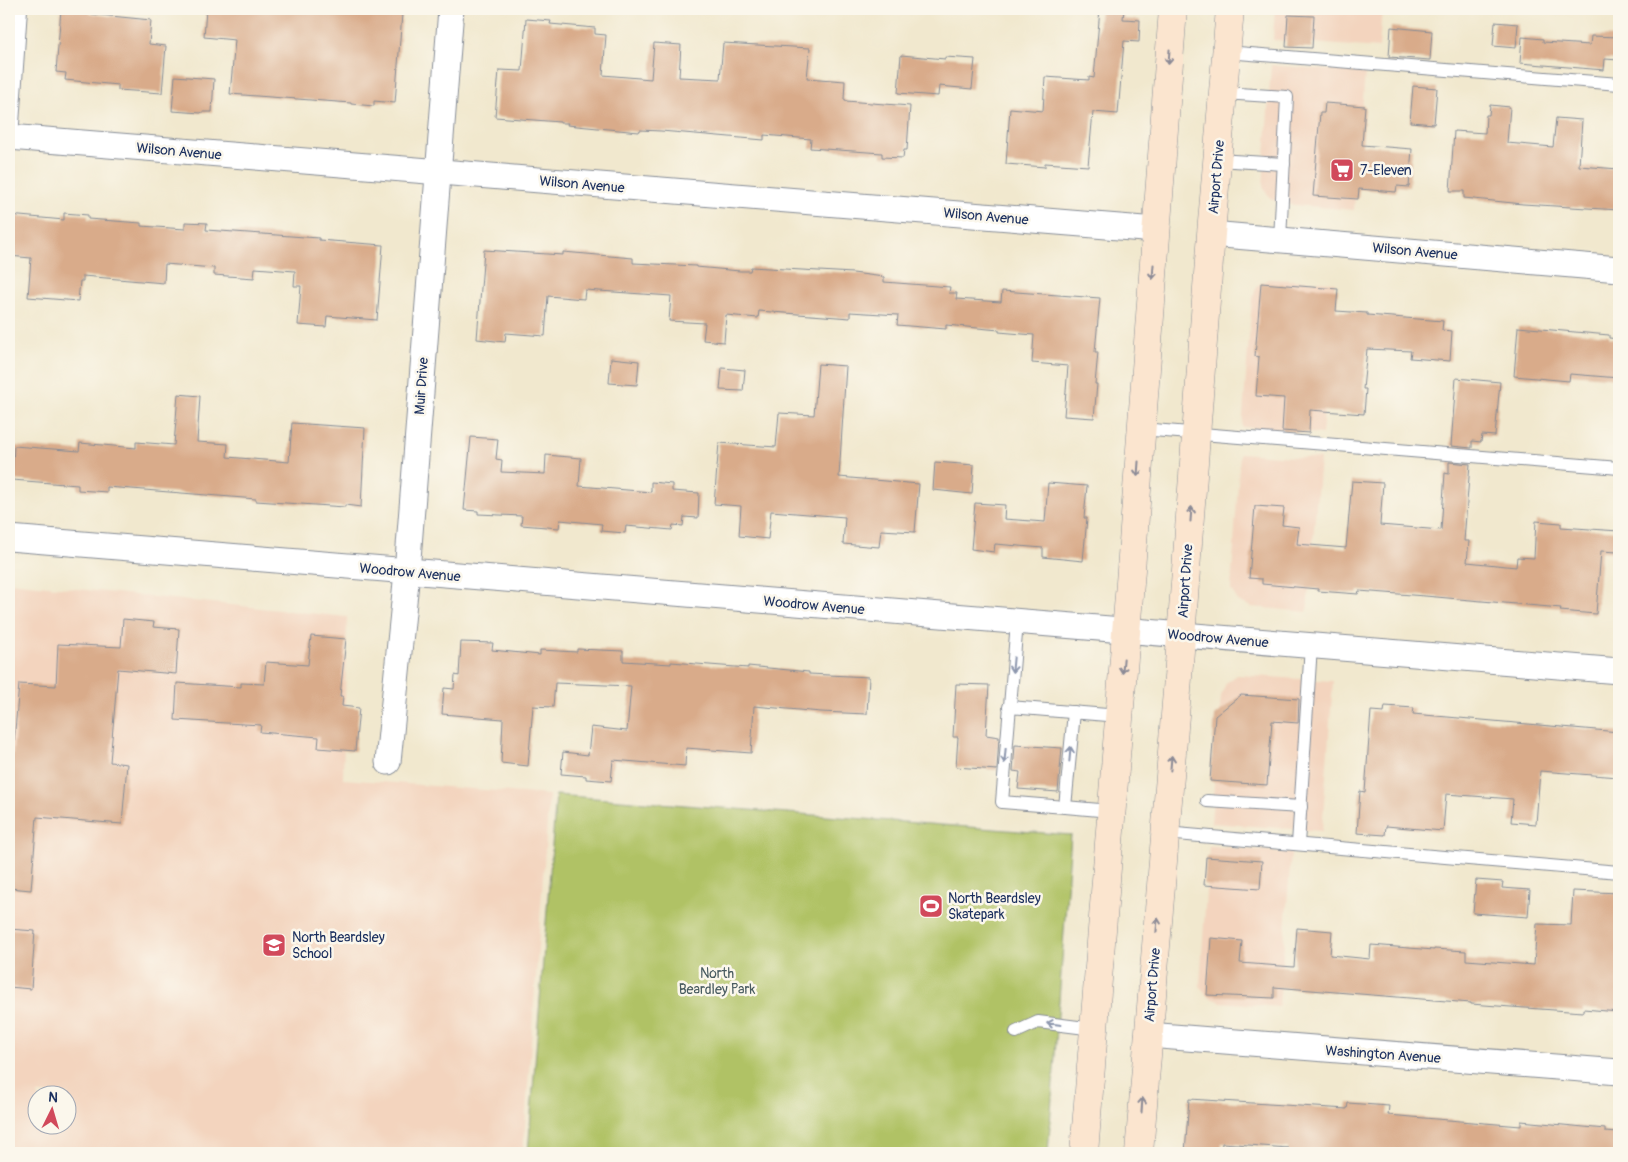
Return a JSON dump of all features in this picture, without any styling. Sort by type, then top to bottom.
[{"type":"main road","points":[[1084,1153],[1173,9]]},
{"type":"main road","name":"Airport Drive","points":[[1139,1153],[1230,9]]},
{"type":"street","name":"Muir Drive","points":[[388,762],[407,572],[451,9]]},
{"type":"street","name":"Wilson Avenue","points":[[10,137],[1156,230]]},
{"type":"street","name":"Wilson Avenue","points":[[1211,234],[1619,268]]},
{"type":"street","name":"Woodrow Avenue","points":[[9,538],[1619,671]]},
{"type":"street","name":"Washington Avenue","points":[[1148,1035],[1619,1072]]},
{"type":"lane","points":[[10,137],[21,9]]},
{"type":"lane","points":[[1226,52],[1619,84]]},
{"type":"lane","points":[[1223,93],[1287,97],[1280,240]]},
{"type":"lane","points":[[1217,160],[1284,164]]},
{"type":"lane","points":[[1141,429],[1619,468]]},
{"type":"lane","points":[[1017,622],[1002,802],[1111,811]]},
{"type":"lane","points":[[1298,844],[1311,646]]},
{"type":"lane","points":[[1010,707],[1119,716]]},
{"type":"lane","points":[[1065,807],[1074,712]]},
{"type":"lane","points":[[1207,800],[1301,807]]},
{"type":"lane","points":[[1165,833],[1619,872]]},
{"type":"lane","points":[[1016,1032],[1038,1022],[1094,1029]]},
{"type":"shaded area","points":[[1275,9],[1382,9],[1379,48],[1273,40]]},
{"type":"shaded area","points":[[1271,65],[1365,73],[1354,210],[1284,204],[1271,199],[1263,187]]},
{"type":"shaded area","points":[[1268,279],[1335,282],[1322,434],[1242,427],[1252,299],[1257,286]]},
{"type":"shaded area","points":[[1240,453],[1320,459],[1307,612],[1252,607],[1239,602],[1231,590]]},
{"type":"shaded area","name":"North Beardsley School","points":[[9,582],[347,617],[343,779],[549,795],[523,1153],[9,1153]]},
{"type":"shaded area","points":[[1237,675],[1333,681],[1322,831],[1211,823],[1221,696],[1226,683]]},
{"type":"shaded area","points":[[1209,846],[1291,853],[1279,1007],[1221,1002],[1208,997],[1200,986]]},
{"type":"green space","name":"North Beardley Park","points":[[556,795],[1071,835],[1048,1153],[528,1153]]},
{"type":"building","points":[[61,9],[90,9],[90,14],[151,20],[149,44],[166,46],[162,93],[118,90],[118,85],[65,80],[66,73],[56,72]]},
{"type":"building","points":[[206,9],[295,9],[402,14],[395,103],[374,101],[374,106],[230,94],[235,40],[204,37]]},
{"type":"building","points":[[1100,9],[1124,9],[1123,19],[1140,20],[1139,42],[1124,41],[1118,114],[1093,112],[1088,166],[1045,163],[1045,167],[1006,164],[1010,108],[1043,111],[1045,77],[1089,80],[1089,77],[1094,78]]},
{"type":"building","points":[[1288,15],[1314,16],[1312,48],[1286,47]]},
{"type":"building","points":[[526,19],[551,21],[550,24],[595,28],[595,34],[606,35],[603,75],[651,79],[654,43],[681,45],[679,77],[720,79],[723,43],[810,48],[807,78],[845,81],[844,99],[846,101],[910,106],[907,150],[904,150],[903,158],[882,157],[882,153],[810,148],[811,139],[764,135],[764,140],[661,131],[640,130],[639,132],[567,125],[568,123],[560,122],[495,117],[499,70],[522,71]]},
{"type":"building","points":[[1495,22],[1518,24],[1516,48],[1493,46]]},
{"type":"building","points":[[1391,27],[1432,31],[1430,60],[1389,57]]},
{"type":"building","points":[[1591,36],[1619,37],[1619,60],[1605,59],[1604,70],[1520,63],[1522,37],[1543,39],[1543,42],[1590,45]]},
{"type":"building","points":[[901,55],[945,59],[945,57],[975,59],[972,89],[939,86],[938,96],[898,93]]},
{"type":"building","points":[[175,76],[214,79],[212,112],[172,111]]},
{"type":"building","points":[[1413,86],[1437,88],[1434,124],[1410,122]]},
{"type":"building","points":[[1325,103],[1365,106],[1362,145],[1412,149],[1409,187],[1397,186],[1396,192],[1359,189],[1358,199],[1313,196],[1320,113],[1324,113]]},
{"type":"building","points":[[1490,105],[1510,107],[1507,143],[1553,147],[1556,118],[1582,120],[1579,166],[1619,169],[1619,210],[1464,198],[1464,191],[1450,191],[1454,131],[1485,133],[1486,115],[1489,115]]},
{"type":"building","points":[[64,213],[88,215],[88,219],[141,223],[141,226],[185,229],[185,222],[207,223],[206,230],[319,238],[319,240],[383,245],[377,320],[327,316],[326,327],[298,325],[301,286],[294,286],[295,271],[255,268],[254,278],[214,275],[214,268],[165,264],[164,283],[83,276],[83,281],[80,281],[78,301],[28,297],[31,258],[9,256],[9,215],[64,220]]},
{"type":"building","points":[[484,250],[563,255],[563,252],[633,258],[633,263],[696,266],[740,271],[750,271],[751,267],[853,273],[884,277],[884,282],[950,287],[949,293],[957,293],[956,299],[1001,302],[1002,291],[1100,298],[1095,352],[1098,352],[1094,418],[1064,416],[1068,366],[1032,363],[1034,335],[946,325],[946,329],[897,325],[898,315],[850,312],[850,318],[759,311],[758,318],[726,315],[724,342],[703,340],[705,323],[669,321],[671,296],[585,290],[584,299],[548,296],[545,336],[506,333],[505,342],[477,339]]},
{"type":"building","points":[[1261,283],[1338,289],[1336,311],[1443,321],[1442,330],[1452,331],[1450,361],[1410,358],[1411,351],[1367,349],[1363,389],[1366,389],[1364,414],[1310,410],[1309,433],[1282,431],[1284,398],[1256,396],[1259,357],[1255,356]]},
{"type":"building","points":[[1518,327],[1609,335],[1609,338],[1619,339],[1619,378],[1570,374],[1569,381],[1514,376]]},
{"type":"building","points":[[611,358],[639,361],[637,385],[609,383]]},
{"type":"building","points":[[818,364],[846,366],[839,477],[919,484],[915,532],[881,530],[879,547],[843,544],[845,517],[771,511],[768,539],[739,536],[741,506],[714,504],[719,443],[776,447],[779,413],[814,415]]},
{"type":"building","points":[[722,368],[745,370],[743,391],[720,390]]},
{"type":"building","points":[[1456,378],[1500,382],[1495,436],[1482,435],[1481,442],[1472,441],[1472,448],[1451,446]]},
{"type":"building","points":[[178,394],[200,396],[197,442],[228,444],[227,457],[289,462],[292,423],[365,428],[361,507],[256,501],[256,499],[107,487],[107,492],[78,490],[78,485],[12,480],[14,446],[79,451],[80,443],[136,448],[136,442],[174,445]]},
{"type":"building","points":[[471,437],[498,439],[496,459],[502,460],[501,472],[545,474],[546,455],[581,458],[579,486],[651,492],[651,482],[672,484],[672,491],[699,493],[698,518],[684,517],[683,526],[673,525],[672,530],[626,526],[625,533],[601,531],[602,524],[560,520],[559,528],[521,525],[522,516],[478,514],[478,511],[464,510]]},
{"type":"building","points":[[935,462],[974,465],[972,494],[933,490]]},
{"type":"building","points":[[1449,462],[1470,464],[1464,541],[1469,541],[1467,562],[1516,567],[1517,557],[1534,558],[1536,521],[1561,523],[1561,527],[1619,531],[1618,552],[1601,551],[1596,614],[1560,611],[1561,608],[1425,596],[1359,591],[1358,594],[1318,591],[1318,589],[1262,584],[1262,579],[1249,578],[1255,506],[1284,508],[1282,525],[1299,527],[1297,544],[1346,548],[1352,481],[1383,483],[1380,525],[1441,530],[1445,473],[1449,474]]},
{"type":"building","points":[[1048,483],[1087,486],[1084,518],[1087,518],[1083,561],[1043,557],[1043,548],[995,544],[994,552],[971,549],[975,503],[1005,505],[1004,519],[1045,522]]},
{"type":"building","points":[[123,619],[154,622],[153,627],[179,629],[176,674],[118,669],[110,762],[127,764],[122,824],[37,817],[31,890],[9,888],[9,754],[13,754],[19,684],[56,686],[58,644],[121,647]]},
{"type":"building","points":[[311,636],[346,639],[340,696],[343,696],[342,706],[359,708],[355,751],[318,748],[319,737],[260,732],[261,725],[175,720],[177,683],[241,687],[241,683],[264,684],[266,662],[308,665]]},
{"type":"building","points":[[461,642],[493,643],[492,650],[540,655],[540,650],[577,652],[577,649],[623,651],[623,661],[671,664],[671,662],[748,668],[748,666],[809,672],[809,674],[869,677],[867,714],[754,706],[751,753],[686,748],[685,766],[613,760],[611,781],[586,779],[586,776],[561,774],[563,752],[588,755],[591,727],[627,731],[631,686],[555,683],[553,707],[533,706],[528,766],[501,763],[503,719],[442,714],[444,688],[454,689],[455,675],[459,676]]},
{"type":"building","points":[[956,684],[989,685],[986,735],[999,737],[997,770],[956,767],[958,737],[953,737]]},
{"type":"building","points":[[1241,695],[1299,699],[1298,723],[1272,721],[1267,785],[1210,781],[1215,716]]},
{"type":"building","points":[[1385,706],[1414,708],[1413,714],[1619,732],[1619,777],[1540,771],[1536,824],[1511,822],[1513,799],[1446,794],[1443,831],[1386,826],[1385,835],[1357,833],[1360,791],[1365,792],[1371,711],[1384,712]]},
{"type":"building","points":[[1015,745],[1062,748],[1058,792],[1018,789],[1020,772],[1013,771]]},
{"type":"building","points":[[1206,857],[1262,861],[1260,889],[1204,885]]},
{"type":"building","points":[[1476,880],[1503,882],[1502,888],[1530,890],[1528,917],[1473,913]]},
{"type":"building","points":[[1573,891],[1619,893],[1619,1012],[1583,1009],[1583,1012],[1511,1007],[1274,987],[1274,998],[1207,995],[1211,938],[1242,941],[1240,963],[1294,967],[1297,928],[1332,931],[1330,955],[1370,959],[1371,945],[1466,951],[1466,960],[1534,965],[1537,924],[1571,925]]},
{"type":"building","points":[[9,929],[35,931],[31,989],[9,987]]},
{"type":"building","points":[[1189,1099],[1347,1109],[1348,1103],[1389,1106],[1388,1115],[1521,1126],[1521,1121],[1605,1129],[1605,1132],[1619,1133],[1619,1153],[1288,1153],[1288,1148],[1222,1143],[1221,1153],[1185,1153]]},
{"type":"place","name":"7-Eleven","points":[[1342,170]]},
{"type":"place","name":"North Beardsley Skatepark","points":[[931,906]]},
{"type":"place","name":"North Beardsley School","points":[[274,945]]}]
